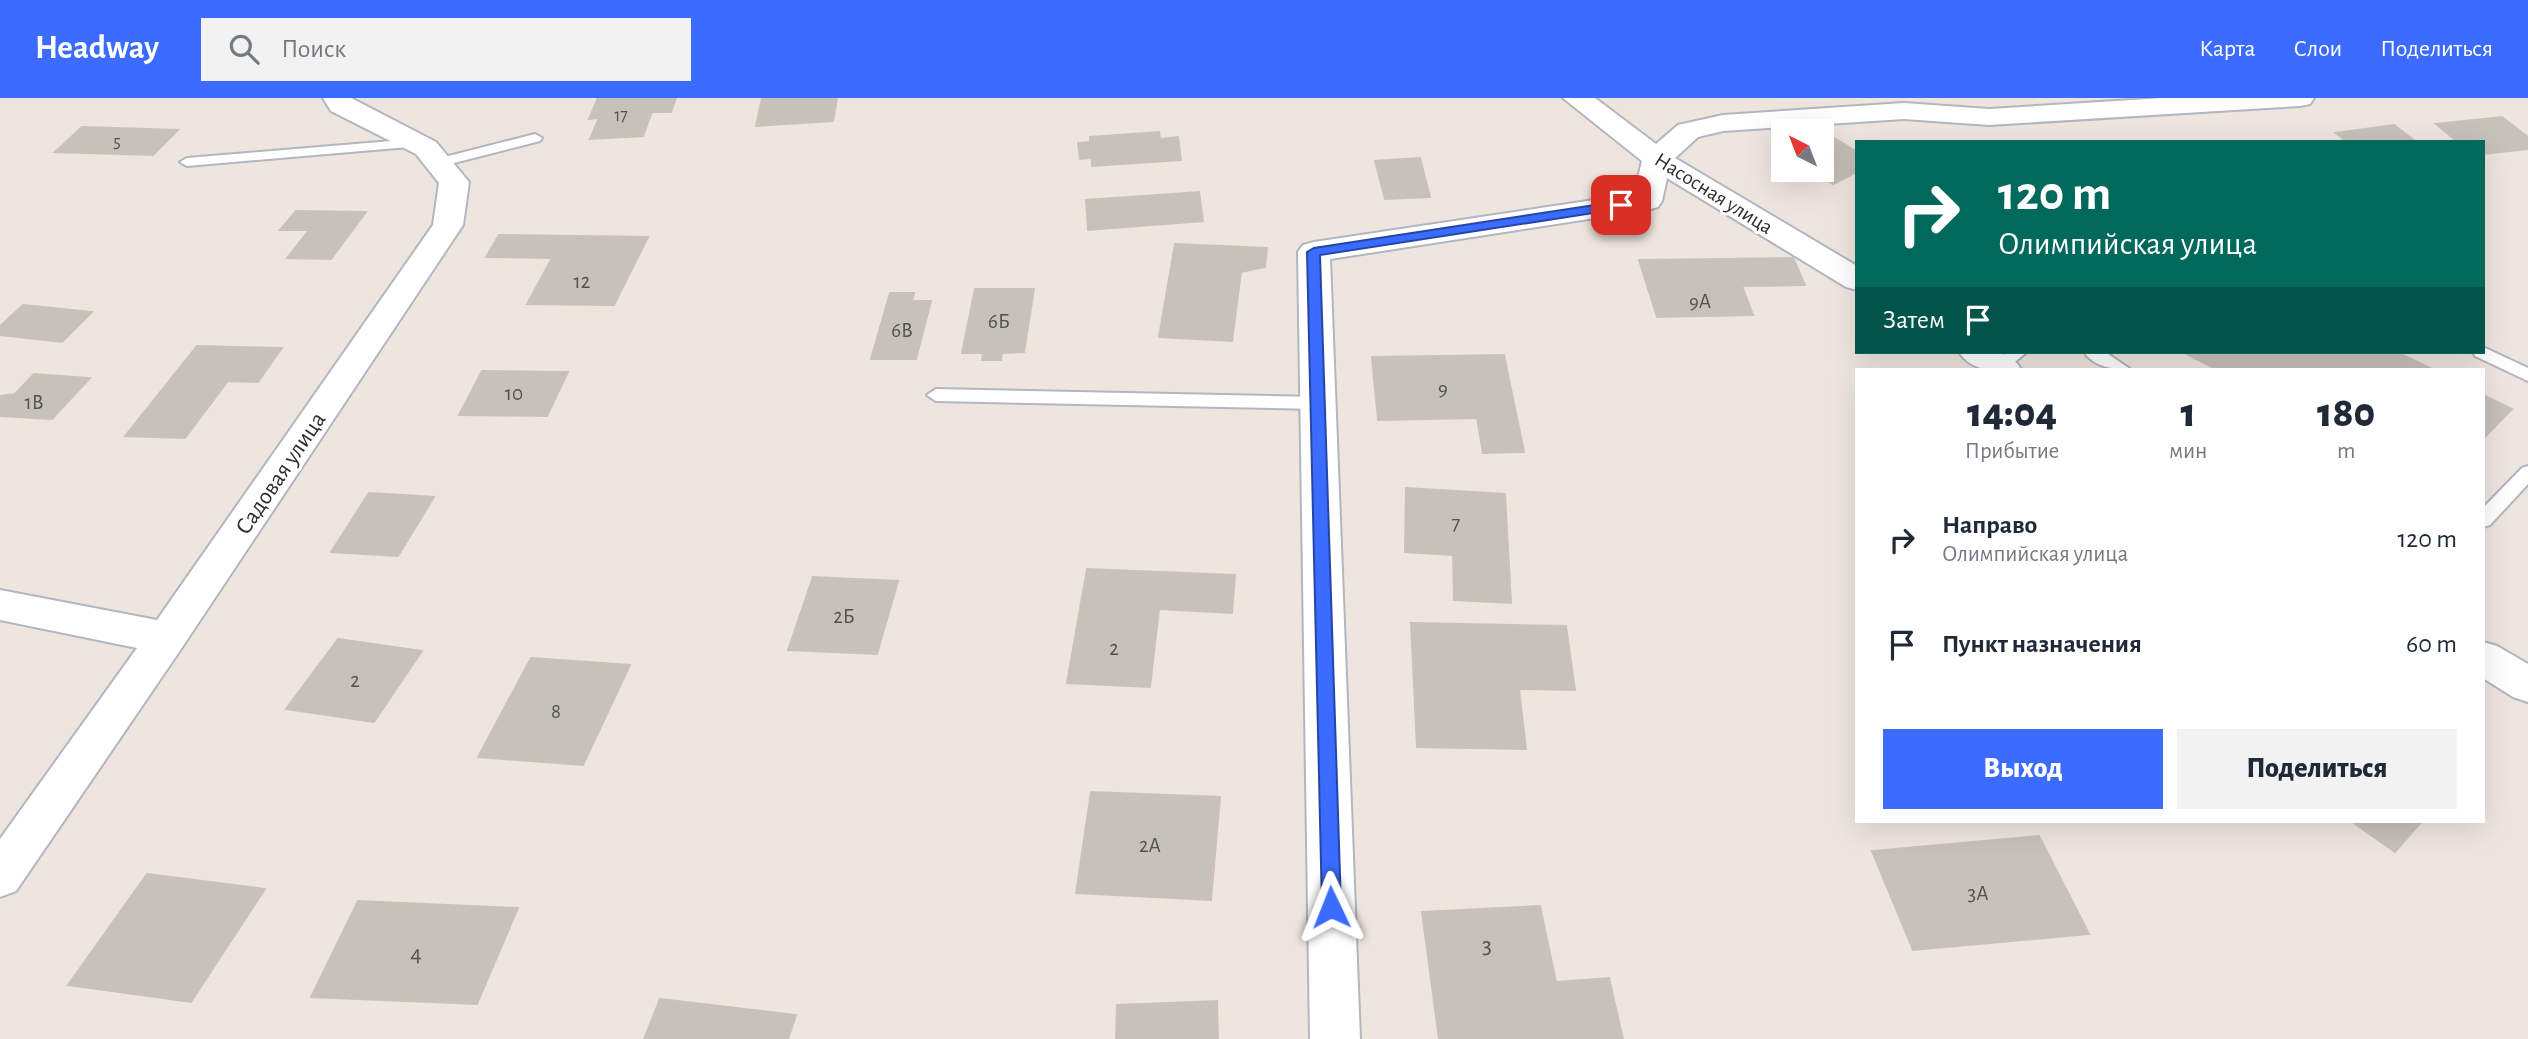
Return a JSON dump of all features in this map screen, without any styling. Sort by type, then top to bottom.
[{"type":"street","points":[[337,98],[341,105],[426,153]]},
{"type":"street","name":"Насосная улица","points":[[1577,98],[1657,159],[1855,279]]},
{"type":"street","points":[[1335,1039],[1314,252],[1647,201],[1657,159],[1688,131],[1723,123],[1904,111],[1989,117],[2300,98]]},
{"type":"street","name":"Садовая улица","points":[[0,876],[167,638],[448,225],[454,182],[426,153]]},
{"type":"street","points":[[0,605],[167,638]]},
{"type":"street","points":[[2485,659],[2528,685]]},
{"type":"lane","points":[[187,162],[426,153],[535,138]]},
{"type":"lane","points":[[2096,354],[2120,368]]},
{"type":"lane","points":[[2485,354],[2528,375]]},
{"type":"lane","points":[[936,395],[1318,403]]},
{"type":"lane","points":[[2485,518],[2528,473]]},
{"type":"building","points":[[598,98],[676,98],[671,112],[652,112],[643,136],[590,139],[599,118],[589,119]]},
{"type":"building","points":[[762,98],[837,98],[833,121],[756,126]]},
{"type":"building","points":[[2502,117],[2528,137],[2528,149],[2485,154],[2485,140],[2456,140],[2436,124]]},
{"type":"building","points":[[2394,125],[2413,140],[2345,140],[2336,133]]},
{"type":"building","points":[[82,127],[178,130],[153,155],[55,152]]},
{"type":"building","points":[[1159,132],[1160,139],[1178,137],[1181,160],[1092,166],[1092,158],[1080,159],[1078,143],[1090,142],[1090,137]]},
{"type":"building","points":[[1834,138],[1855,151],[1855,173],[1833,184],[1830,182],[1834,182]]},
{"type":"building","points":[[1420,158],[1430,197],[1385,199],[1375,161]]},
{"type":"building","points":[[1199,192],[1203,221],[1088,230],[1086,200]]},
{"type":"building","points":[[296,211],[366,212],[331,259],[287,258],[309,230],[280,230]]},
{"type":"building","points":[[499,235],[648,237],[614,305],[527,304],[552,258],[486,257]]},
{"type":"building","points":[[1175,244],[1267,248],[1265,267],[1241,272],[1232,341],[1159,337]]},
{"type":"building","points":[[1793,258],[1805,285],[1742,286],[1753,315],[1657,317],[1639,260]]},
{"type":"building","points":[[975,289],[1034,289],[1024,352],[1002,353],[1001,360],[982,360],[983,353],[962,353]]},
{"type":"building","points":[[890,293],[914,293],[912,301],[931,301],[916,359],[871,359]]},
{"type":"building","points":[[23,305],[92,312],[62,342],[0,335],[0,326]]},
{"type":"building","points":[[197,346],[282,348],[258,382],[228,381],[185,438],[125,436]]},
{"type":"building","points":[[2187,354],[2401,354],[2430,368],[2214,368]]},
{"type":"building","points":[[1504,355],[1524,452],[1483,453],[1477,418],[1378,420],[1372,357]]},
{"type":"building","points":[[482,371],[568,372],[547,416],[459,415]]},
{"type":"building","points":[[34,374],[90,378],[52,419],[0,416],[0,396],[15,394]]},
{"type":"building","points":[[2485,396],[2512,409],[2485,437]]},
{"type":"building","points":[[1406,488],[1505,494],[1511,603],[1454,600],[1453,555],[1405,552]]},
{"type":"building","points":[[369,493],[434,497],[398,556],[331,552]]},
{"type":"building","points":[[1087,569],[1235,575],[1232,613],[1159,609],[1150,687],[1067,683]]},
{"type":"building","points":[[813,577],[898,581],[877,654],[788,650]]},
{"type":"building","points":[[1411,623],[1566,626],[1575,690],[1519,689],[1526,749],[1417,747]]},
{"type":"building","points":[[338,639],[422,651],[374,722],[286,709]]},
{"type":"building","points":[[531,658],[630,665],[583,765],[478,757]]},
{"type":"building","points":[[1091,792],[1220,797],[1211,900],[1076,893]]},
{"type":"building","points":[[2354,823],[2420,823],[2395,852]]},
{"type":"building","points":[[2039,836],[2089,934],[1913,950],[1872,851]]},
{"type":"building","points":[[147,874],[265,889],[191,1002],[68,985]]},
{"type":"building","points":[[358,901],[518,908],[477,1004],[311,997]]},
{"type":"building","points":[[1540,906],[1556,982],[1609,978],[1623,1039],[1439,1039],[1422,912]]},
{"type":"building","points":[[660,999],[796,1015],[788,1039],[644,1039]]},
{"type":"building","points":[[1217,1001],[1218,1039],[1116,1039],[1117,1005]]},
{"type":"route","points":[[1331,907],[1314,252],[1621,205]]}]
